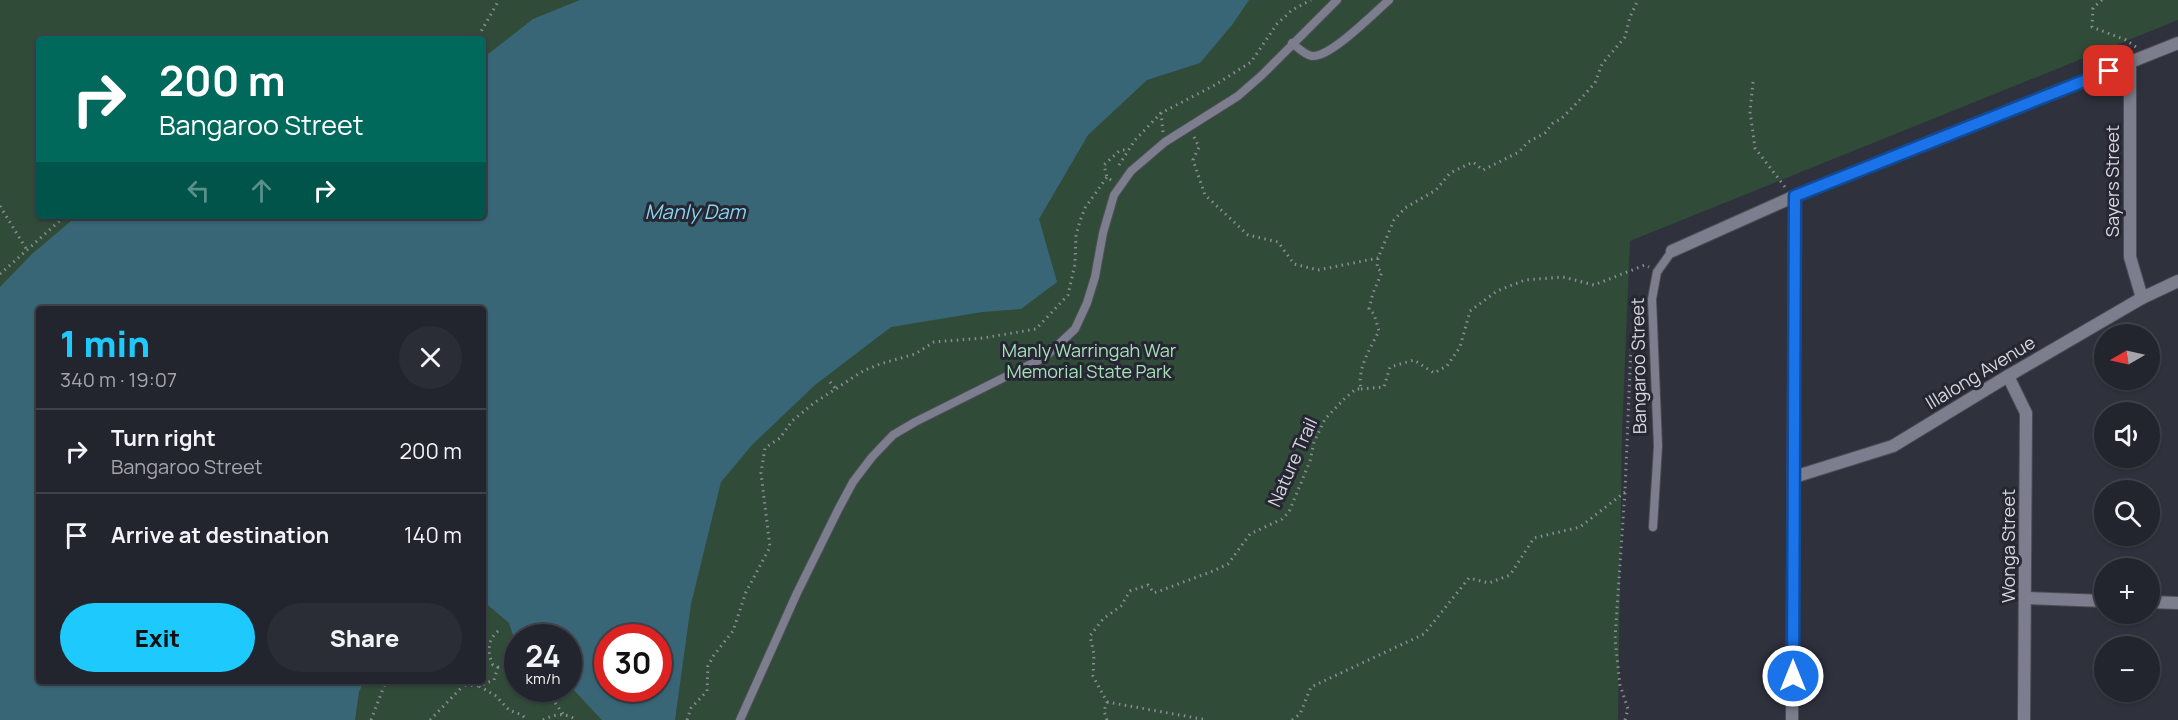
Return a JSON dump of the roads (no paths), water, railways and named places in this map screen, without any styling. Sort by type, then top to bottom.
[{"type":"street","name":"Bangaroo Street","points":[[1672,252],[1795,196],[2178,43]]},
{"type":"street","name":"Sayers Street","points":[[2135,61],[2130,257],[2142,298]]},
{"type":"street","points":[[1792,720],[1795,196]]},
{"type":"street","name":"Illalong Avenue","points":[[1794,477],[1893,446],[2008,375],[2142,298],[2178,281]]},
{"type":"street","name":"Wonga Street","points":[[2008,375],[2026,412],[2024,720]]},
{"type":"street","points":[[2026,598],[2094,601]]},
{"type":"street","points":[[2160,602],[2178,603]]},
{"type":"lane","points":[[740,720],[797,593],[853,482],[872,457],[893,435],[1044,357],[1076,329],[1088,303],[1103,233],[1114,195],[1131,171],[1165,142],[1238,96],[1337,0]]},
{"type":"lane","points":[[1292,43],[1309,56],[1317,56],[1334,48],[1389,0]]},
{"type":"lane","name":"Bangaroo Street","points":[[1653,527],[1658,447],[1652,299],[1657,272],[1672,252]]},
{"type":"water","name":"Manly Dam","points":[[580,0],[1249,0],[1232,25],[1200,63],[1147,80],[1088,135],[1039,219],[1057,282],[1021,309],[982,312],[891,327],[815,385],[752,445],[721,482],[691,604],[675,720],[602,720],[582,699],[582,624],[509,624],[486,604],[486,306],[36,306],[36,684],[363,684],[359,692],[355,720],[0,720],[0,287],[32,254],[73,219],[486,219],[486,56],[533,19]]},
{"type":"park label","name":"Manly Warringah War Memorial State Park","points":[[1089,360]]}]
